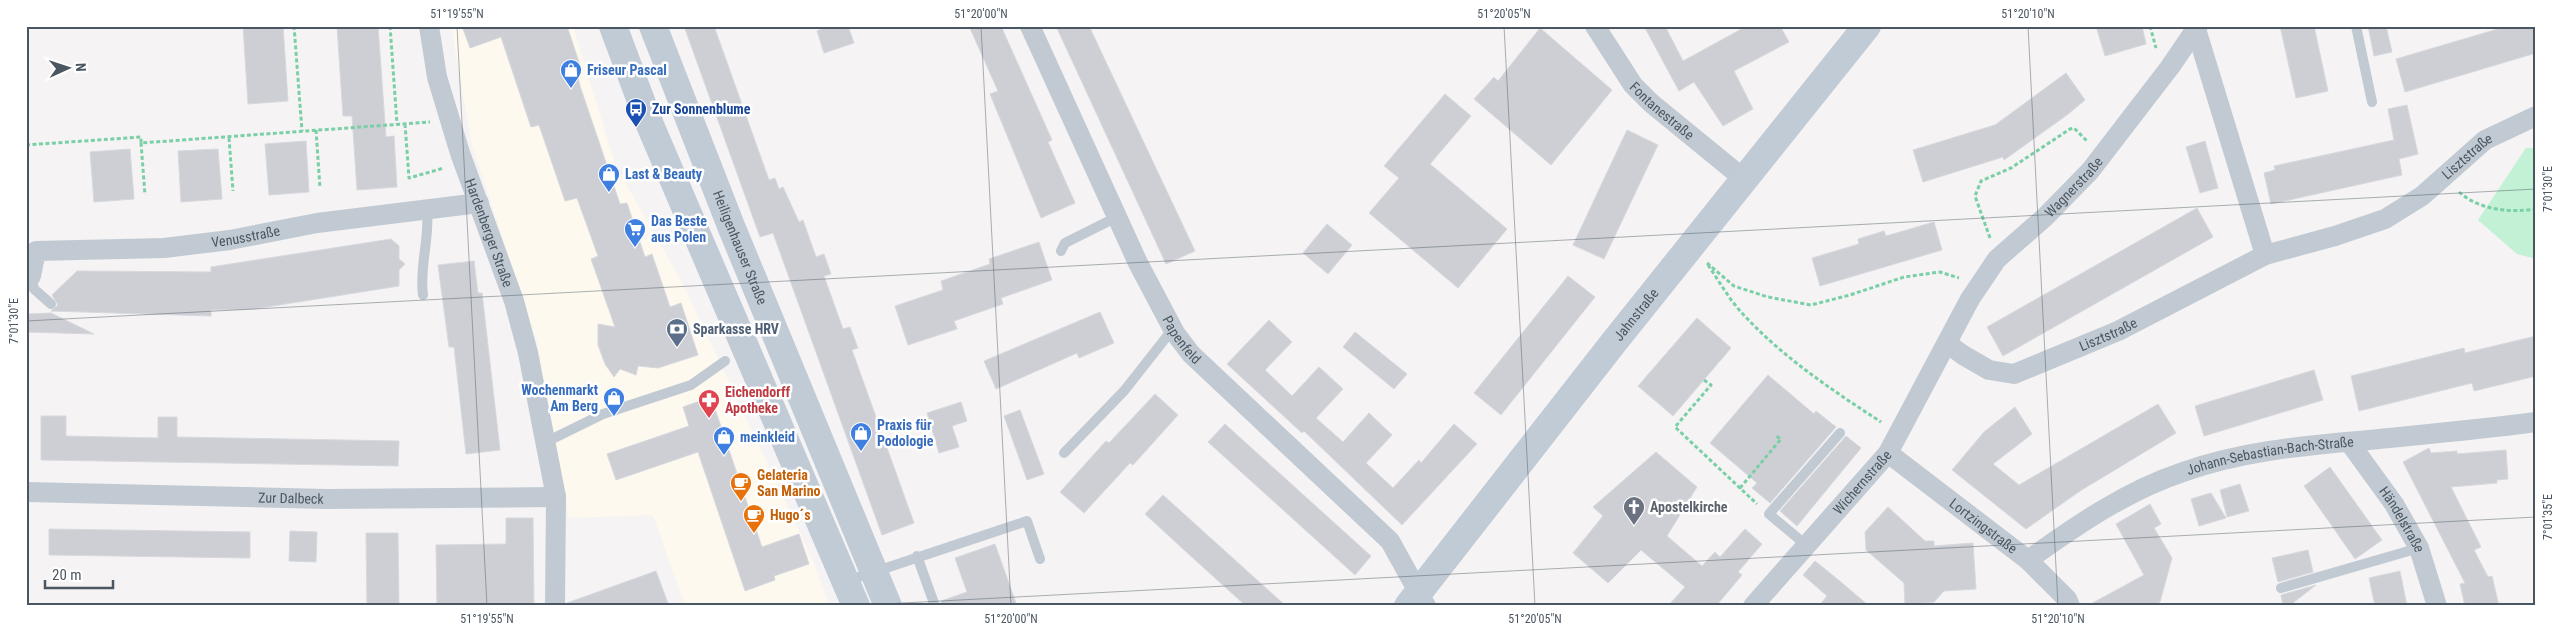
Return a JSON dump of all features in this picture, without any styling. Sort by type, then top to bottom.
[{"type":"main road","points":[[613,26],[650,124],[851,594]]},
{"type":"main road","name":"Heiligenhauser Straße","points":[[653,26],[731,226],[888,606]]},
{"type":"main road","name":"Jahnstraße","points":[[1417,602],[1744,179],[1867,26]]},
{"type":"street","name":"Hardenberger Straße","points":[[429,26],[437,77],[450,120],[516,310],[528,353],[556,497],[555,606]]},
{"type":"street","name":"Papenfeld","points":[[1030,26],[1138,263],[1172,330],[1191,354],[1390,541],[1417,602]]},
{"type":"street","name":"Fontanestraße","points":[[1595,26],[1633,85],[1652,104],[1744,179]]},
{"type":"street","points":[[2197,28],[2265,255]]},
{"type":"street","name":"Wagnerstraße","points":[[1948,344],[1970,299],[1998,259],[2045,217],[2090,171],[2159,82],[2197,28]]},
{"type":"street","name":"Lisztstraße","points":[[1948,344],[1962,355],[1989,370],[2014,374],[2118,330],[2265,255],[2335,236],[2385,219],[2422,196],[2485,140],[2536,116]]},
{"type":"street","name":"Venusstraße","points":[[31,276],[36,251],[164,248],[230,240],[317,224],[479,203]]},
{"type":"street","name":"Wichernstraße","points":[[1753,606],[1888,453],[1948,344]]},
{"type":"street","name":"Johann-Sebastian-Bach-Straße","points":[[2028,560],[2086,519],[2133,492],[2183,472],[2234,458],[2292,446],[2349,442],[2536,422]]},
{"type":"street","name":"Händelstraße","points":[[2349,442],[2394,504],[2419,548],[2437,606]]},
{"type":"street","name":"Lortzingstraße","points":[[1888,453],[2028,560],[2067,599],[2070,606]]},
{"type":"street","name":"Zur Dalbeck","points":[[26,492],[327,499],[556,497]]},
{"type":"lane","points":[[2356,26],[2372,102]]},
{"type":"lane","points":[[423,295],[421,280],[428,222],[427,209]]},
{"type":"lane","points":[[1061,251],[1065,243],[1117,217]]},
{"type":"lane","points":[[31,276],[34,289],[51,304]]},
{"type":"lane","points":[[1064,453],[1124,391],[1172,330]]},
{"type":"lane","points":[[546,442],[603,414],[691,385],[725,362]]},
{"type":"lane","points":[[1806,545],[1769,514],[1840,433]]},
{"type":"lane","points":[[851,594],[874,571],[1027,521],[1040,559]]},
{"type":"lane","points":[[2280,588],[2419,548]]},
{"type":"lane","points":[[917,556],[935,606]]},
{"type":"path","points":[[294,26],[302,131]]},
{"type":"path","points":[[390,26],[397,124]]},
{"type":"path","points":[[2150,26],[2158,54]]},
{"type":"path","points":[[141,143],[229,138],[450,120]]},
{"type":"path","points":[[404,124],[409,178],[464,162]]},
{"type":"path","points":[[1991,241],[1975,196],[1981,181],[2011,168],[2070,128],[2074,128],[2091,144]]},
{"type":"path","points":[[316,130],[320,188]]},
{"type":"path","points":[[26,145],[141,137],[145,195]]},
{"type":"path","points":[[229,138],[233,191]]},
{"type":"path","points":[[2442,177],[2469,201],[2514,212],[2536,209]]},
{"type":"path","points":[[1882,423],[1837,395],[1792,360],[1741,312],[1707,263],[1734,286],[1768,297],[1811,305],[1850,296],[1904,277],[1940,272],[1962,279]]},
{"type":"path","points":[[1704,380],[1711,385],[1675,427],[1769,514]]},
{"type":"path","points":[[1740,488],[1781,439],[1776,436]]},
{"type":"shaded area","points":[[451,26],[573,26],[616,167],[684,286],[814,563],[829,606],[685,606],[653,515],[569,518],[537,342],[472,145]]},
{"type":"green space","points":[[2526,148],[2536,148],[2536,259],[2517,254],[2478,220]]},
{"type":"building","points":[[243,26],[283,26],[288,101],[248,104]]},
{"type":"building","points":[[337,26],[378,26],[386,137],[394,136],[397,187],[357,190],[352,116],[343,116]]},
{"type":"building","points":[[462,26],[567,26],[581,68],[576,70],[580,86],[620,204],[627,203],[645,257],[652,254],[670,307],[681,303],[698,355],[658,368],[638,366],[636,375],[620,369],[614,377],[605,364],[598,345],[598,324],[615,327],[591,259],[598,256],[577,198],[565,201],[539,125],[531,127],[501,37],[470,48]]},
{"type":"building","points":[[684,26],[714,26],[769,180],[775,178],[779,189],[783,187],[799,222],[803,220],[816,257],[824,254],[831,274],[824,276],[843,329],[850,327],[858,348],[852,350],[914,523],[882,535],[773,233],[760,237]]},
{"type":"building","points":[[829,26],[848,26],[854,43],[824,53],[817,31]]},
{"type":"building","points":[[969,26],[1001,26],[1052,140],[1048,142],[1075,203],[1041,218],[990,94],[998,91]]},
{"type":"building","points":[[1056,26],[1089,26],[1195,251],[1166,264]]},
{"type":"building","points":[[1644,26],[1665,26],[1683,61],[1747,26],[1780,26],[1789,42],[1734,71],[1753,109],[1723,126],[1694,82],[1679,91]]},
{"type":"building","points":[[2096,26],[2142,26],[2146,44],[2105,56]]},
{"type":"building","points":[[2280,26],[2314,26],[2328,91],[2296,98]]},
{"type":"building","points":[[2368,26],[2386,26],[2392,52],[2374,56]]},
{"type":"building","points":[[2508,26],[2536,26],[2536,53],[2405,92],[2396,59]]},
{"type":"building","points":[[1540,28],[1612,90],[1551,165],[1474,99],[1494,77],[1498,81]]},
{"type":"building","points":[[2066,73],[2085,100],[2067,115],[2004,160],[2003,157],[1923,182],[1913,150],[1995,125]]},
{"type":"building","points":[[1445,94],[1471,116],[1430,164],[1507,229],[1458,288],[1369,213],[1399,178],[1384,166]]},
{"type":"building","points":[[2407,105],[2418,154],[2399,159],[2402,175],[2271,204],[2264,173],[2275,170],[2274,166],[2394,140],[2388,109]]},
{"type":"building","points":[[1627,130],[1658,145],[1604,259],[1573,245]]},
{"type":"building","points":[[306,141],[309,192],[269,195],[265,144]]},
{"type":"building","points":[[2205,141],[2218,188],[2200,193],[2186,147]]},
{"type":"building","points":[[130,149],[134,199],[94,202],[90,152]]},
{"type":"building","points":[[218,149],[222,199],[181,202],[178,151]]},
{"type":"building","points":[[2197,208],[2213,237],[2003,356],[1987,327]]},
{"type":"building","points":[[1934,222],[1942,250],[1820,286],[1812,258],[1859,244],[1858,239],[1884,231],[1886,236]]},
{"type":"building","points":[[1327,224],[1352,245],[1328,274],[1303,253]]},
{"type":"building","points":[[391,239],[399,246],[399,259],[405,264],[399,270],[399,286],[254,309],[211,310],[211,316],[51,311],[58,305],[52,295],[77,271],[211,272],[211,267]]},
{"type":"building","points":[[1039,242],[1052,280],[1001,298],[1003,304],[954,321],[957,329],[908,345],[895,306],[943,290],[941,281],[990,264],[989,259]]},
{"type":"building","points":[[474,261],[478,293],[482,293],[500,450],[466,454],[454,347],[449,347],[438,265]]},
{"type":"building","points":[[1568,276],[1595,297],[1501,415],[1474,393]]},
{"type":"building","points":[[1100,312],[1114,343],[1079,358],[1077,353],[996,389],[984,361]]},
{"type":"building","points":[[51,313],[94,334],[26,332],[26,314]]},
{"type":"building","points":[[1697,318],[1731,348],[1673,416],[1638,386]]},
{"type":"building","points":[[1269,320],[1292,342],[1265,370],[1292,396],[1319,367],[1343,389],[1316,418],[1343,442],[1369,413],[1392,435],[1366,463],[1393,488],[1419,460],[1421,463],[1454,424],[1477,444],[1402,525],[1304,431],[1302,433],[1227,364]]},
{"type":"building","points":[[1355,332],[1407,374],[1394,389],[1343,347]]},
{"type":"building","points":[[2536,336],[2536,376],[2474,391],[2472,383],[2359,411],[2351,376],[2464,348],[2465,353]]},
{"type":"building","points":[[2314,370],[2323,400],[2204,436],[2195,406]]},
{"type":"building","points":[[1768,375],[1814,414],[1816,411],[1836,427],[1770,503],[1752,488],[1757,483],[1710,443]]},
{"type":"building","points":[[1155,394],[1178,415],[1133,465],[1130,463],[1084,513],[1060,492],[1106,441],[1109,443]]},
{"type":"building","points":[[711,397],[762,547],[799,534],[809,564],[774,576],[775,580],[745,591],[698,452],[616,480],[607,454],[689,426],[683,407]]},
{"type":"building","points":[[961,402],[967,421],[952,426],[959,447],[939,453],[927,413]]},
{"type":"building","points":[[2158,404],[2176,433],[2080,491],[2026,529],[1952,470],[1984,432],[2015,407],[2032,434],[1993,464],[2019,485]]},
{"type":"building","points":[[1020,410],[1044,474],[1027,480],[1004,416]]},
{"type":"building","points":[[41,416],[66,416],[66,436],[158,438],[158,417],[177,417],[177,437],[399,441],[398,466],[41,460]]},
{"type":"building","points":[[1225,424],[1371,556],[1355,575],[1208,442]]},
{"type":"building","points":[[1846,436],[1861,448],[1797,526],[1780,511]]},
{"type":"building","points":[[2429,448],[2431,453],[2457,451],[2457,454],[2506,450],[2508,479],[2497,480],[2497,483],[2451,487],[2481,547],[2474,550],[2488,577],[2492,576],[2499,606],[2465,606],[2460,584],[2465,583],[2403,462]]},
{"type":"building","name":"Apostelkirche","points":[[1656,452],[1697,487],[1667,536],[1702,566],[1715,552],[1720,557],[1745,529],[1762,544],[1738,572],[1742,575],[1716,606],[1668,606],[1685,587],[1641,550],[1608,583],[1573,553],[1603,516],[1593,507]]},
{"type":"building","points":[[2330,467],[2382,540],[2355,559],[2304,486]]},
{"type":"building","points":[[2240,484],[2249,511],[2227,517],[2220,490]]},
{"type":"building","points":[[2211,493],[2226,518],[2199,526],[2191,499]]},
{"type":"building","points":[[1163,495],[1286,606],[1246,606],[1145,514]]},
{"type":"building","points":[[2150,504],[2161,524],[2154,528],[2172,558],[2160,602],[2153,606],[2087,606],[2144,575],[2116,524]]},
{"type":"building","points":[[1888,507],[1925,541],[1934,541],[1934,546],[1973,543],[1976,589],[1944,591],[1934,602],[1905,605],[1904,583],[1866,550],[1865,532]]},
{"type":"building","points":[[506,518],[533,518],[534,606],[437,606],[436,545],[506,544]]},
{"type":"building","points":[[49,529],[250,532],[250,558],[49,555]]},
{"type":"building","points":[[290,531],[317,532],[316,562],[289,561]]},
{"type":"building","points":[[366,533],[398,533],[399,606],[367,606]]},
{"type":"building","points":[[995,544],[1017,606],[942,606],[941,601],[967,592],[955,558]]},
{"type":"building","points":[[2308,550],[2313,572],[2278,582],[2272,558]]},
{"type":"building","points":[[1815,561],[1869,606],[1819,606],[1827,596],[1803,575]]},
{"type":"building","points":[[656,571],[669,606],[567,606],[567,603]]},
{"type":"building","points":[[2400,571],[2407,606],[2375,606],[2369,578]]},
{"type":"building","points":[[2316,585],[2289,606],[2283,606],[2281,595]]},
{"type":"place","name":"Friseur Pascal","points":[[571,89]]},
{"type":"place","name":"Zur Sonnenblume","points":[[636,128]]},
{"type":"place","name":"Last & Beauty","points":[[609,193]]},
{"type":"place","name":"Das Beste aus Polen","points":[[635,248]]},
{"type":"place","name":"Sparkasse HRV","points":[[677,348]]},
{"type":"place","name":"Wochenmarkt Am Berg","points":[[614,417]]},
{"type":"place","name":"Eichendorff Apotheke","points":[[709,419]]},
{"type":"place","name":"Praxis für Podologie","points":[[861,452]]},
{"type":"place","name":"meinkleid","points":[[724,456]]},
{"type":"place","name":"Gelateria San Marino","points":[[741,502]]},
{"type":"place","name":"Apostelkirche","points":[[1634,526]]},
{"type":"place","name":"Hugo´s","points":[[754,534]]}]
